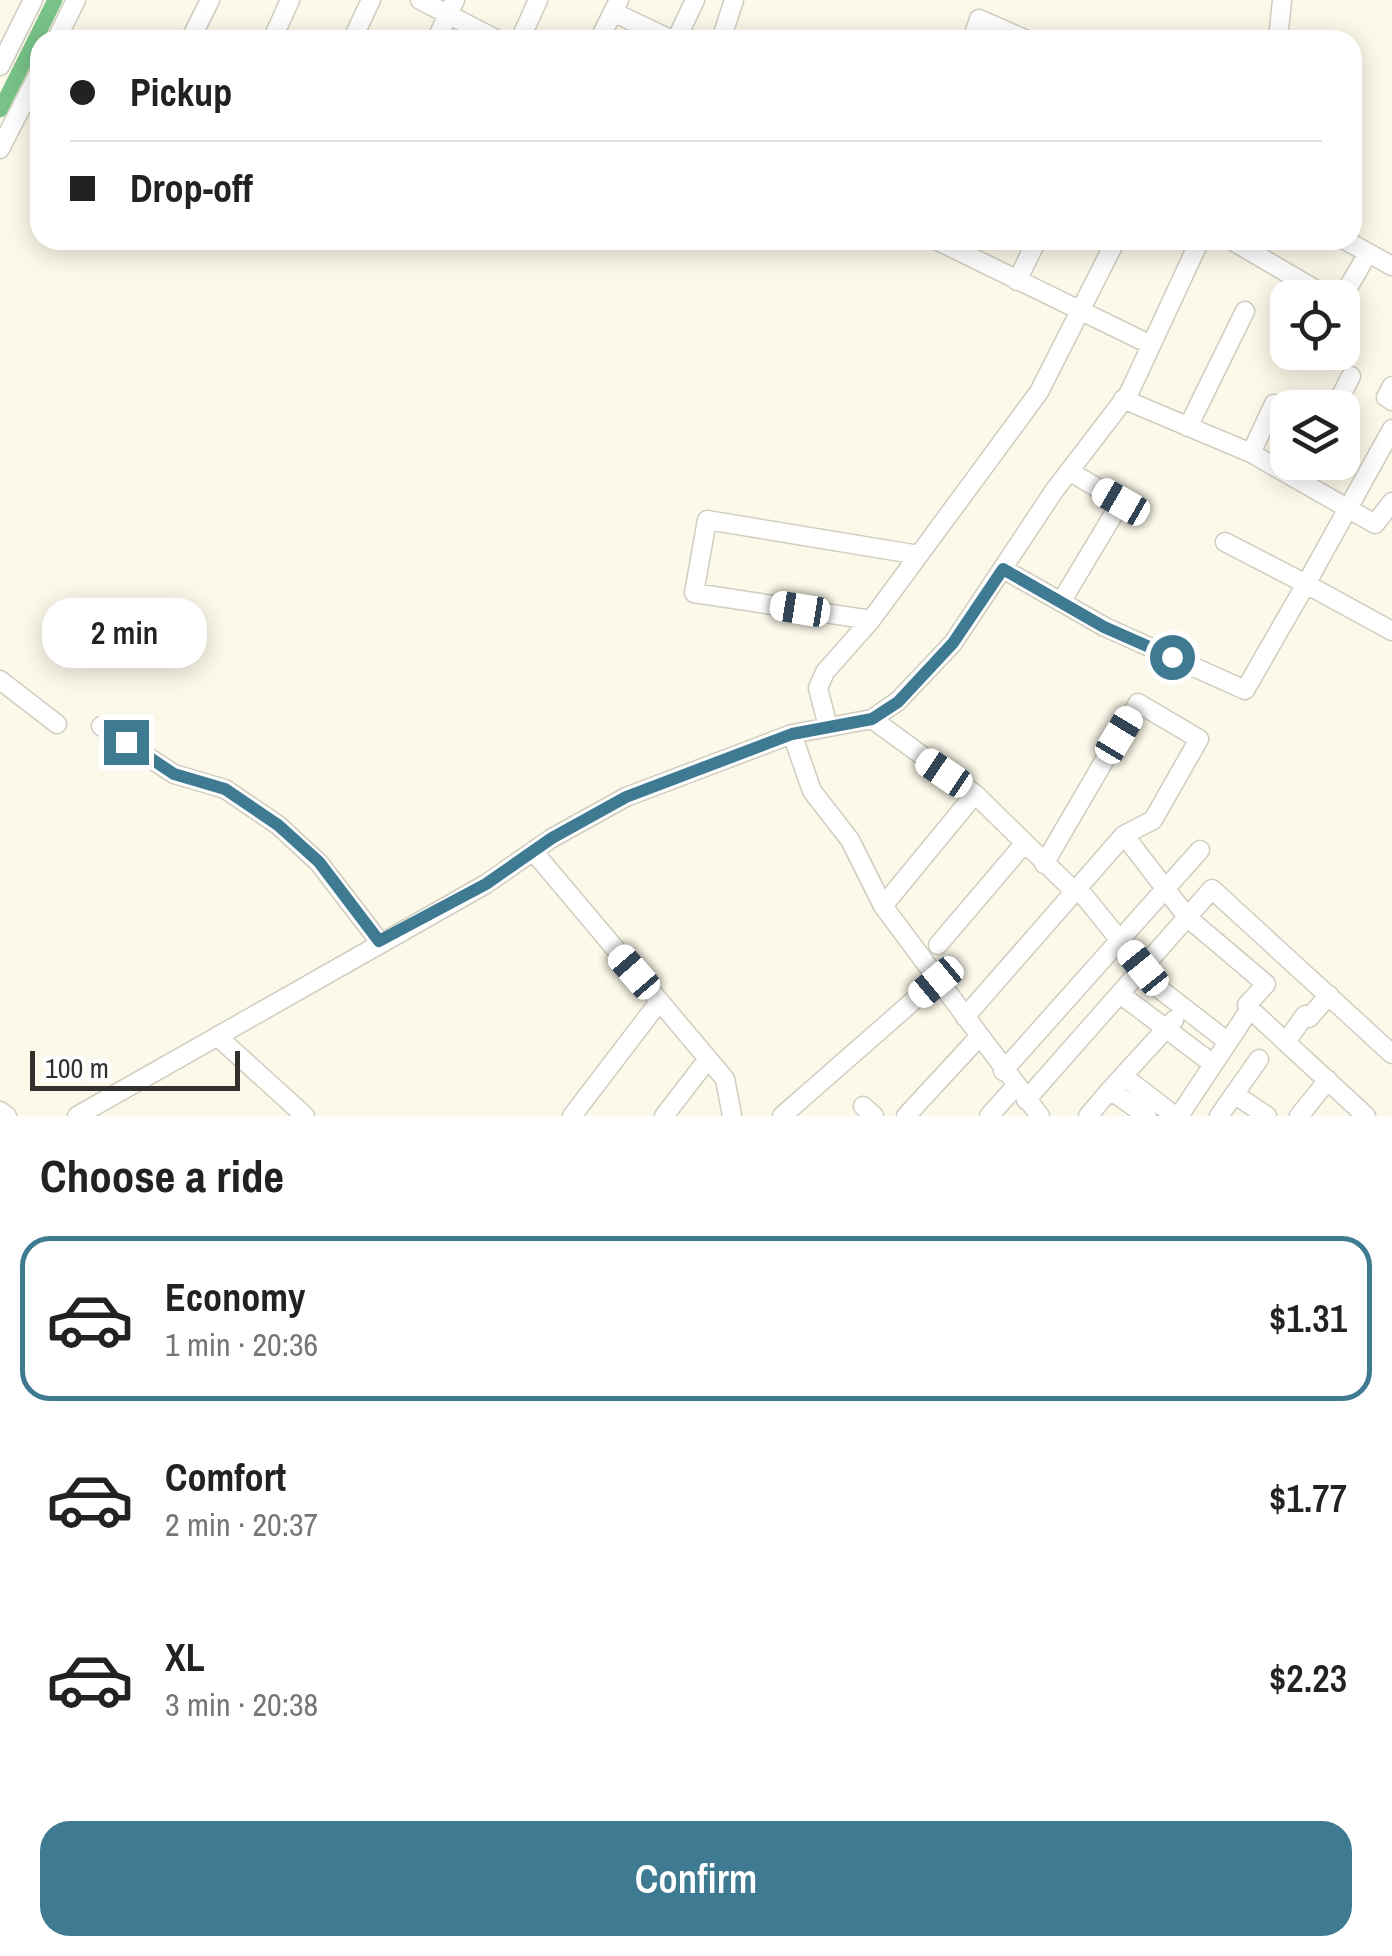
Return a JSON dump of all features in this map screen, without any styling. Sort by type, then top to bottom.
[{"type":"street","points":[[0,66],[33,0]]},
{"type":"street","points":[[195,30],[210,0]]},
{"type":"street","points":[[276,30],[290,0]]},
{"type":"street","points":[[357,30],[371,0]]},
{"type":"street","points":[[420,0],[452,7],[484,30]]},
{"type":"street","points":[[524,30],[538,0]]},
{"type":"street","points":[[679,30],[695,0]]},
{"type":"street","points":[[724,30],[734,0]]},
{"type":"street","points":[[1279,30],[1282,0]]},
{"type":"street","points":[[59,30],[66,4]]},
{"type":"street","points":[[605,30],[616,6],[657,30]]},
{"type":"street","points":[[441,30],[452,7]]},
{"type":"street","points":[[975,30],[979,19],[1005,30]]},
{"type":"street","points":[[0,150],[30,91]]},
{"type":"street","points":[[963,250],[1017,281],[1151,345]]},
{"type":"street","points":[[1017,281],[1032,250]]},
{"type":"street","points":[[828,727],[818,688],[825,672],[871,620],[1038,392],[1111,250]]},
{"type":"street","points":[[77,1116],[379,941],[486,884],[532,851],[626,797],[792,734],[872,719],[898,702],[953,643],[1069,471],[1123,400],[1195,250]]},
{"type":"street","points":[[1248,250],[1299,280]]},
{"type":"street","points":[[1362,250],[1392,266]]},
{"type":"street","points":[[1352,280],[1368,253]]},
{"type":"street","points":[[1188,426],[1245,311]]},
{"type":"street","points":[[1344,390],[1351,376]]},
{"type":"street","points":[[1392,386],[1386,397],[1392,401]]},
{"type":"street","points":[[1123,400],[1270,460]]},
{"type":"street","points":[[1251,453],[1270,413]]},
{"type":"street","points":[[1003,569],[1104,627],[1245,690],[1392,429]]},
{"type":"street","points":[[1060,602],[1121,502],[1069,471]]},
{"type":"street","points":[[1312,480],[1346,508],[1375,524],[1392,502]]},
{"type":"street","points":[[871,620],[694,592],[707,520],[918,555]]},
{"type":"street","points":[[1226,542],[1392,631]]},
{"type":"street","points":[[0,680],[57,724]]},
{"type":"street","points":[[964,1017],[1124,835],[1153,820],[1199,739],[1138,703],[1044,864]]},
{"type":"street","points":[[872,719],[974,794],[1023,846],[1076,889],[1141,970],[1228,1042]]},
{"type":"street","points":[[101,726],[174,774],[225,789],[278,825],[319,862],[379,941]]},
{"type":"street","points":[[792,734],[812,790],[850,840],[883,906],[936,982],[1040,1116]]},
{"type":"street","points":[[883,906],[974,794]]},
{"type":"street","points":[[1124,835],[1188,918],[1266,984],[1248,1005],[1250,1009],[1366,1116]]},
{"type":"street","points":[[938,946],[1023,846]]},
{"type":"street","points":[[1003,1071],[1200,850]]},
{"type":"street","points":[[532,851],[725,1079],[732,1116]]},
{"type":"street","points":[[989,1116],[1020,1093],[1120,994],[1212,889],[1392,1054]]},
{"type":"street","points":[[782,1116],[936,982]]},
{"type":"street","points":[[1120,994],[1213,1064]]},
{"type":"street","points":[[1286,1042],[1305,1015],[1309,1018],[1329,994]]},
{"type":"street","points":[[572,1116],[659,1002]]},
{"type":"street","points":[[1088,1116],[1186,1009]]},
{"type":"street","points":[[1116,1083],[1177,1116],[1250,1009]]},
{"type":"street","points":[[217,1036],[305,1116]]},
{"type":"street","points":[[906,1116],[979,1037]]},
{"type":"street","points":[[664,1116],[708,1059]]},
{"type":"street","points":[[1219,1116],[1259,1059]]},
{"type":"street","points":[[1299,1116],[1310,1097],[1328,1080]]},
{"type":"street","points":[[1116,1083],[1147,1116]]},
{"type":"street","points":[[1234,1094],[1268,1116]]},
{"type":"street","points":[[0,1112],[7,1116]]},
{"type":"waterway","points":[[40,30],[55,0]]},
{"type":"waterway","points":[[0,110],[30,50]]},
{"type":"route","points":[[126,742],[174,774],[225,789],[278,825],[319,862],[379,941],[486,884],[552,838],[626,797],[792,734],[872,719],[898,702],[953,643],[1003,569],[1104,627],[1172,657]]}]
